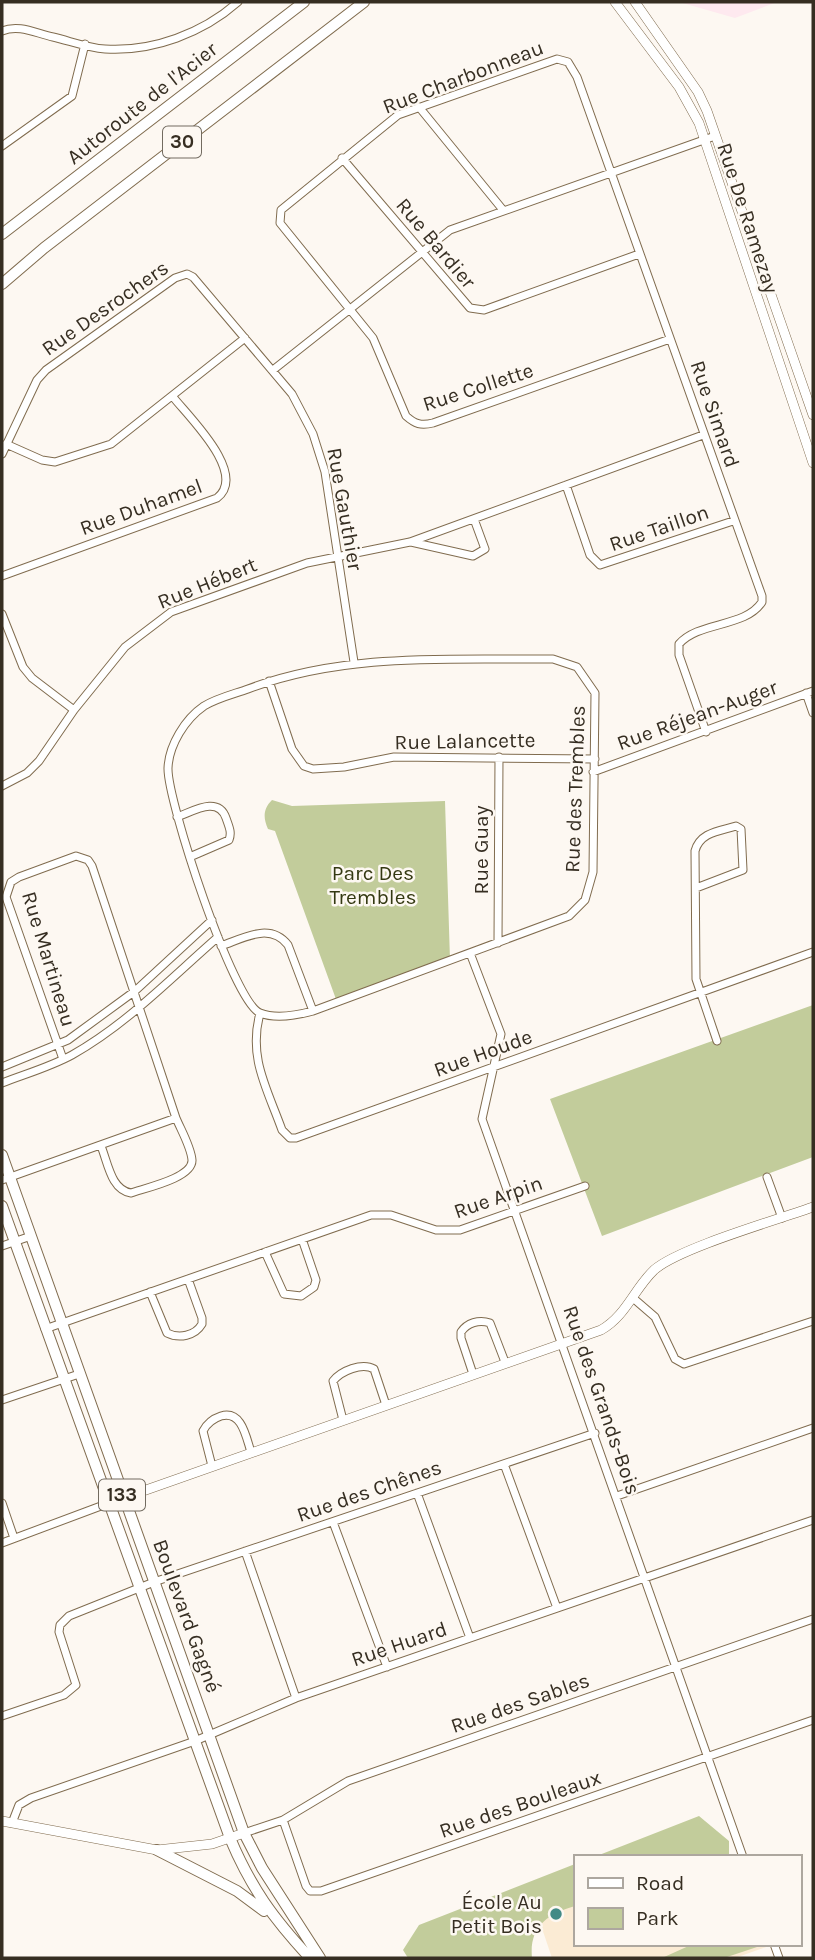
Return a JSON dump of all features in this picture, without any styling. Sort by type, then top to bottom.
[{"type":"main road","name":"Autoroute de l'Acier","points":[[2,234],[304,2]]},
{"type":"main road","name":"30","points":[[2,284],[44,248],[364,2]]},
{"type":"main road","name":"Boulevard Gagné","points":[[2,1156],[6,1179],[31,1236],[244,1833],[262,1868],[320,1958]]},
{"type":"main road","name":"Boulevard Gagné","points":[[2,1206],[230,1838],[246,1875],[274,1919],[310,1958]]},
{"type":"main road","points":[[157,1850],[237,1891],[274,1919]]},
{"type":"street","points":[[2,31],[21,27],[107,50],[169,42],[201,29],[238,2]]},
{"type":"street","name":"Rue De Ramezay","points":[[615,2],[680,87],[695,113],[747,274],[813,463]]},
{"type":"street","name":"Rue De Ramezay","points":[[635,2],[698,92],[764,267],[813,415]]},
{"type":"street","points":[[2,146],[72,96],[85,44]]},
{"type":"street","name":"Rue Charbonneau","points":[[279,216],[286,203],[383,125],[419,107],[557,59],[568,62]]},
{"type":"street","name":"Rue Simard","points":[[568,62],[577,77],[762,603],[753,612],[689,637],[679,644],[679,655],[706,732]]},
{"type":"street","points":[[419,107],[503,210]]},
{"type":"street","points":[[273,370],[420,251],[450,230],[610,171],[715,136]]},
{"type":"street","name":"Rue Bardier","points":[[342,158],[463,303],[478,311],[639,254]]},
{"type":"street","name":"Rue Collette","points":[[279,216],[384,357],[406,416],[423,426],[670,339]]},
{"type":"street","points":[[747,274],[764,267]]},
{"type":"street","name":"Rue Desrochers","points":[[2,454],[37,380],[47,370],[175,278],[187,274],[193,277]]},
{"type":"street","name":"Rue Gauthier","points":[[193,277],[292,394],[321,453],[354,662]]},
{"type":"street","points":[[6,444],[42,460],[55,462],[111,444],[245,338]]},
{"type":"street","points":[[789,396],[805,389]]},
{"type":"street","name":"Rue Duhamel","points":[[2,576],[217,498],[224,493],[227,481],[222,462],[211,442],[173,397]]},
{"type":"street","name":"Rue Hébert","points":[[2,786],[27,773],[39,761],[74,710],[125,647],[171,612],[307,563],[411,542],[703,435]]},
{"type":"street","name":"Rue Taillon","points":[[566,485],[590,555],[600,565],[733,521]]},
{"type":"street","name":"Rue Hébert","points":[[411,542],[474,556],[481,554],[485,550],[484,542],[474,519]]},
{"type":"street","points":[[2,614],[23,667],[32,678],[74,710]]},
{"type":"street","name":"Rue des Trembles","points":[[552,659],[577,667],[596,692],[593,872],[585,900],[569,916],[313,1011],[288,1015],[260,1013],[248,1003],[238,987],[221,946],[177,817],[168,786],[168,764],[172,746],[182,729],[206,705],[270,681],[354,662],[552,659]]},
{"type":"street","name":"Rue Lalancette","points":[[270,681],[292,749],[304,766],[313,769],[344,767],[394,757],[595,759]]},
{"type":"street","points":[[810,692],[813,713]]},
{"type":"street","name":"Rue Réjean-Auger","points":[[593,772],[810,692]]},
{"type":"street","name":"Rue Guay","points":[[498,943],[499,757]]},
{"type":"street","points":[[177,817],[210,806],[217,806],[224,812],[230,830],[229,840],[192,856]]},
{"type":"street","points":[[696,888],[743,870],[741,829],[736,826],[701,839],[695,851],[696,888],[699,992],[717,1041]]},
{"type":"street","name":"Rue Martineau","points":[[63,1059],[6,897],[11,882],[76,856],[88,860],[135,991]]},
{"type":"street","points":[[2,1067],[58,1045],[135,991],[212,920]]},
{"type":"street","points":[[221,946],[264,932],[284,940],[313,1011]]},
{"type":"street","points":[[2,1083],[63,1059],[100,1037],[138,1008],[218,937]]},
{"type":"street","name":"Rue Houde","points":[[260,1013],[255,1031],[256,1059],[282,1130],[290,1138],[494,1069],[813,952]]},
{"type":"street","name":"Rue des Grands-Bois","points":[[470,953],[501,1034],[482,1119],[742,1855]]},
{"type":"street","points":[[102,1146],[117,1187],[124,1192],[131,1193],[183,1175],[190,1169],[192,1160],[138,1008],[135,991]]},
{"type":"street","points":[[6,1179],[176,1118]]},
{"type":"street","points":[[766,1177],[782,1218]]},
{"type":"street","name":"Rue Arpin","points":[[45,1329],[371,1215],[391,1215],[449,1232],[585,1186]]},
{"type":"street","points":[[2,1543],[607,1326],[634,1298],[642,1283],[663,1264],[813,1207]]},
{"type":"street","points":[[2,1246],[31,1236]]},
{"type":"street","points":[[265,1252],[279,1288],[284,1294],[301,1296],[314,1287],[316,1280],[302,1239]]},
{"type":"street","points":[[150,1293],[167,1333],[179,1337],[194,1332],[202,1324],[202,1318],[188,1279]]},
{"type":"street","points":[[634,1298],[655,1317],[675,1359],[684,1364],[813,1321]]},
{"type":"street","points":[[473,1374],[461,1332],[480,1321],[489,1323],[505,1363]]},
{"type":"street","points":[[343,1420],[333,1381],[356,1368],[366,1366],[374,1370],[386,1405]]},
{"type":"street","points":[[2,1399],[79,1374]]},
{"type":"street","points":[[212,1466],[203,1431],[207,1423],[225,1415],[233,1415],[239,1420],[251,1452]]},
{"type":"street","points":[[617,1496],[813,1428]]},
{"type":"street","name":"Rue des Chênes","points":[[2,1716],[71,1691],[76,1685],[60,1625],[69,1616],[154,1582],[595,1433]]},
{"type":"street","points":[[504,1464],[557,1608]]},
{"type":"street","points":[[417,1493],[470,1638]]},
{"type":"street","points":[[2,1503],[14,1538]]},
{"type":"street","name":"Rue Huard","points":[[4,1822],[19,1805],[31,1798],[195,1741],[296,1698],[813,1520]]},
{"type":"street","points":[[332,1522],[387,1667]]},
{"type":"street","points":[[245,1551],[296,1698]]},
{"type":"street","name":"Rue des Sables","points":[[244,1833],[283,1820],[348,1782],[813,1619]]},
{"type":"street","name":"Rue des Bouleaux","points":[[283,1820],[306,1886],[315,1892],[813,1720]]},
{"type":"street","points":[[4,1822],[157,1850],[187,1848],[244,1833]]},
{"type":"shaded area","points":[[679,2],[777,2],[735,18]]},
{"type":"shaded area","name":"École Au Petit Bois","points":[[574,1867],[574,1946],[769,1946],[735,1958],[552,1958],[527,1884]]},
{"type":"green space","name":"Parc Des Trembles","points":[[272,800],[292,806],[445,801],[450,960],[337,1002],[275,831],[268,829],[266,825],[265,810]]},
{"type":"green space","points":[[813,1005],[813,1157],[602,1236],[550,1099]]},
{"type":"green space","points":[[699,1816],[729,1841],[729,1855],[599,1855]]},
{"type":"green space","points":[[574,1864],[574,1906],[556,1913],[542,1923],[534,1938],[532,1958],[408,1958],[403,1950],[419,1925]]},
{"type":"green space","points":[[689,1946],[760,1946],[724,1958],[662,1958]]},
{"type":"place","name":"École Au Petit Bois","points":[[556,1914]]}]
